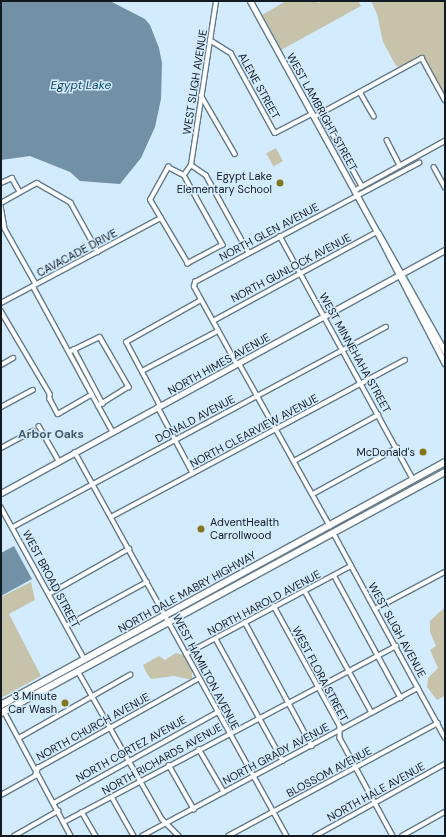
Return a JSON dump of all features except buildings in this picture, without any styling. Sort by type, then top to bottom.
[{"type":"main road","name":"WEST LAMBRIGHT STREET","points":[[250,1],[355,193],[445,352]]},
{"type":"main road","name":"WEST LAMBRIGHT STREET","points":[[401,275],[445,364]]},
{"type":"main road","points":[[331,529],[378,502],[382,496],[445,462]]},
{"type":"main road","name":"NORTH DALE MABRY HIGHWAY","points":[[2,710],[8,705],[44,685],[48,680],[224,583],[286,550],[445,472]]},
{"type":"main road","name":"NORTH DALE MABRY HIGHWAY","points":[[2,710],[78,671],[285,558],[331,529]]},
{"type":"main road","points":[[236,584],[242,577],[281,556],[286,550]]},
{"type":"main road","points":[[206,600],[208,596],[221,589],[224,583]]},
{"type":"main road","points":[[78,671],[84,664],[110,649],[116,642]]},
{"type":"street","name":"WEST SLIGH AVENUE","points":[[184,175],[191,165],[216,1]]},
{"type":"street","name":"ALENE STREET","points":[[210,40],[231,53],[275,133],[313,115]]},
{"type":"street","points":[[313,115],[321,113],[422,58],[445,100]]},
{"type":"street","points":[[360,92],[374,116]]},
{"type":"street","points":[[201,94],[234,154]]},
{"type":"street","points":[[321,113],[362,186]]},
{"type":"street","points":[[387,140],[400,166]]},
{"type":"street","points":[[355,193],[362,186],[445,141]]},
{"type":"street","points":[[355,193],[419,163]]},
{"type":"street","points":[[191,165],[206,175],[249,254]]},
{"type":"street","points":[[168,167],[184,175],[224,245],[188,264],[161,218],[150,200],[168,167]]},
{"type":"street","points":[[434,167],[445,187]]},
{"type":"street","points":[[1,183],[12,178],[20,192]]},
{"type":"street","points":[[1,203],[37,183],[71,203],[98,252]]},
{"type":"street","name":"NORTH GLEN AVENUE","points":[[194,286],[195,282],[249,254],[355,193]]},
{"type":"street","points":[[1,206],[5,229],[69,352],[113,432]]},
{"type":"street","name":"CAVACADE DRIVE","points":[[1,303],[161,218]]},
{"type":"street","name":"NORTH GUNLOCK AVENUE","points":[[213,321],[377,232]]},
{"type":"street","name":"WEST MINNEHAHA STREET","points":[[280,236],[413,479]]},
{"type":"street","name":"NORTH HIMES AVENUE","points":[[1,493],[445,250]]},
{"type":"street","name":"WEST SLIGH AVENUE","points":[[194,286],[218,330],[277,429],[445,737]]},
{"type":"street","points":[[194,473],[126,342],[201,300]]},
{"type":"street","points":[[1,311],[50,394],[50,399],[58,414],[92,394]]},
{"type":"street","name":"DONALD AVENUE","points":[[13,527],[386,327]]},
{"type":"street","points":[[142,371],[218,330]]},
{"type":"street","points":[[69,352],[100,337],[129,387],[99,406]]},
{"type":"street","points":[[74,349],[103,404]]},
{"type":"street","points":[[1,365],[12,358]]},
{"type":"street","name":"NORTH CLEARVIEW AVENUE","points":[[111,517],[405,360]]},
{"type":"street","points":[[1,407],[33,390]]},
{"type":"street","points":[[294,461],[378,415]]},
{"type":"street","points":[[39,426],[59,461]]},
{"type":"street","points":[[1,448],[33,431]]},
{"type":"street","points":[[313,494],[396,448]]},
{"type":"street","name":"WEST HAMILTON AVENUE","points":[[75,452],[165,615],[198,679],[287,836]]},
{"type":"street","name":"WEST BROAD STREET","points":[[1,507],[85,660]]},
{"type":"street","points":[[50,594],[129,550]]},
{"type":"street","name":"NORTH HAROLD AVENUE","points":[[186,654],[351,566]]},
{"type":"street","points":[[375,609],[445,572]]},
{"type":"street","points":[[334,575],[401,698]]},
{"type":"street","points":[[66,626],[147,582]]},
{"type":"street","points":[[305,591],[372,713]]},
{"type":"street","name":"WEST FLORA STREET","points":[[274,606],[340,726],[340,738],[393,836]]},
{"type":"street","points":[[245,622],[312,746]]},
{"type":"street","points":[[216,639],[258,718],[283,761]]},
{"type":"street","name":"NORTH RICHARDS AVENUE","points":[[64,822],[199,748],[396,646]]},
{"type":"street","points":[[78,671],[127,760],[165,824],[178,836]]},
{"type":"street","points":[[19,738],[130,675]]},
{"type":"street","name":"NORTH CHURCH AVENUE","points":[[1,795],[35,776],[38,768],[198,679]]},
{"type":"street","name":"NORTH GRADY AVENUE","points":[[142,836],[253,778],[418,688]]},
{"type":"street","points":[[2,710],[19,738],[71,836]]},
{"type":"street","name":"NORTH CORTEZ AVENUE","points":[[54,803],[127,760],[218,712]]},
{"type":"street","name":"BLOSSOM AVENUE","points":[[228,836],[438,723]]},
{"type":"street","points":[[199,748],[224,792]]},
{"type":"street","name":"NORTH HALE AVENUE","points":[[315,836],[445,764]]},
{"type":"street","points":[[169,765],[194,808]]},
{"type":"street","points":[[112,797],[134,836]]},
{"type":"street","points":[[14,836],[58,811]]},
{"type":"street","points":[[82,812],[96,836]]},
{"type":"street","points":[[402,836],[445,812]]},
{"type":"shaded area","points":[[286,1],[317,1],[318,3],[322,1],[358,1],[361,6],[281,50],[262,15]]},
{"type":"shaded area","points":[[371,1],[445,1],[445,95],[423,56],[398,67],[395,64],[383,42],[377,14]]},
{"type":"shaded area","points":[[276,148],[283,161],[273,166],[266,153]]},
{"type":"shaded area","points":[[31,582],[35,600],[9,614],[41,676],[1,698],[1,597]]},
{"type":"shaded area","points":[[445,607],[445,696],[437,700],[427,687],[428,678],[438,668],[430,650],[436,646],[430,632],[430,621]]},
{"type":"shaded area","points":[[176,653],[184,655],[192,671],[192,680],[174,676],[151,679],[143,665],[159,656],[165,660]]},
{"type":"water","name":"Egypt Lake","points":[[1,1],[110,1],[145,19],[150,25],[159,48],[162,63],[161,99],[155,127],[141,158],[120,184],[80,181],[70,172],[30,156],[1,160]]},
{"type":"water","points":[[14,546],[32,579],[1,596],[1,553]]},
{"type":"place","name":"Egypt Lake Elementary School","points":[[280,183]]},
{"type":"place","name":"McDonald's","points":[[423,452]]},
{"type":"place","name":"AdventHealth Carrollwood","points":[[201,529]]},
{"type":"place","name":"3 Minute Car Wash","points":[[65,703]]},
{"type":"district","name":"Arbor Oaks","points":[[51,435]]}]
